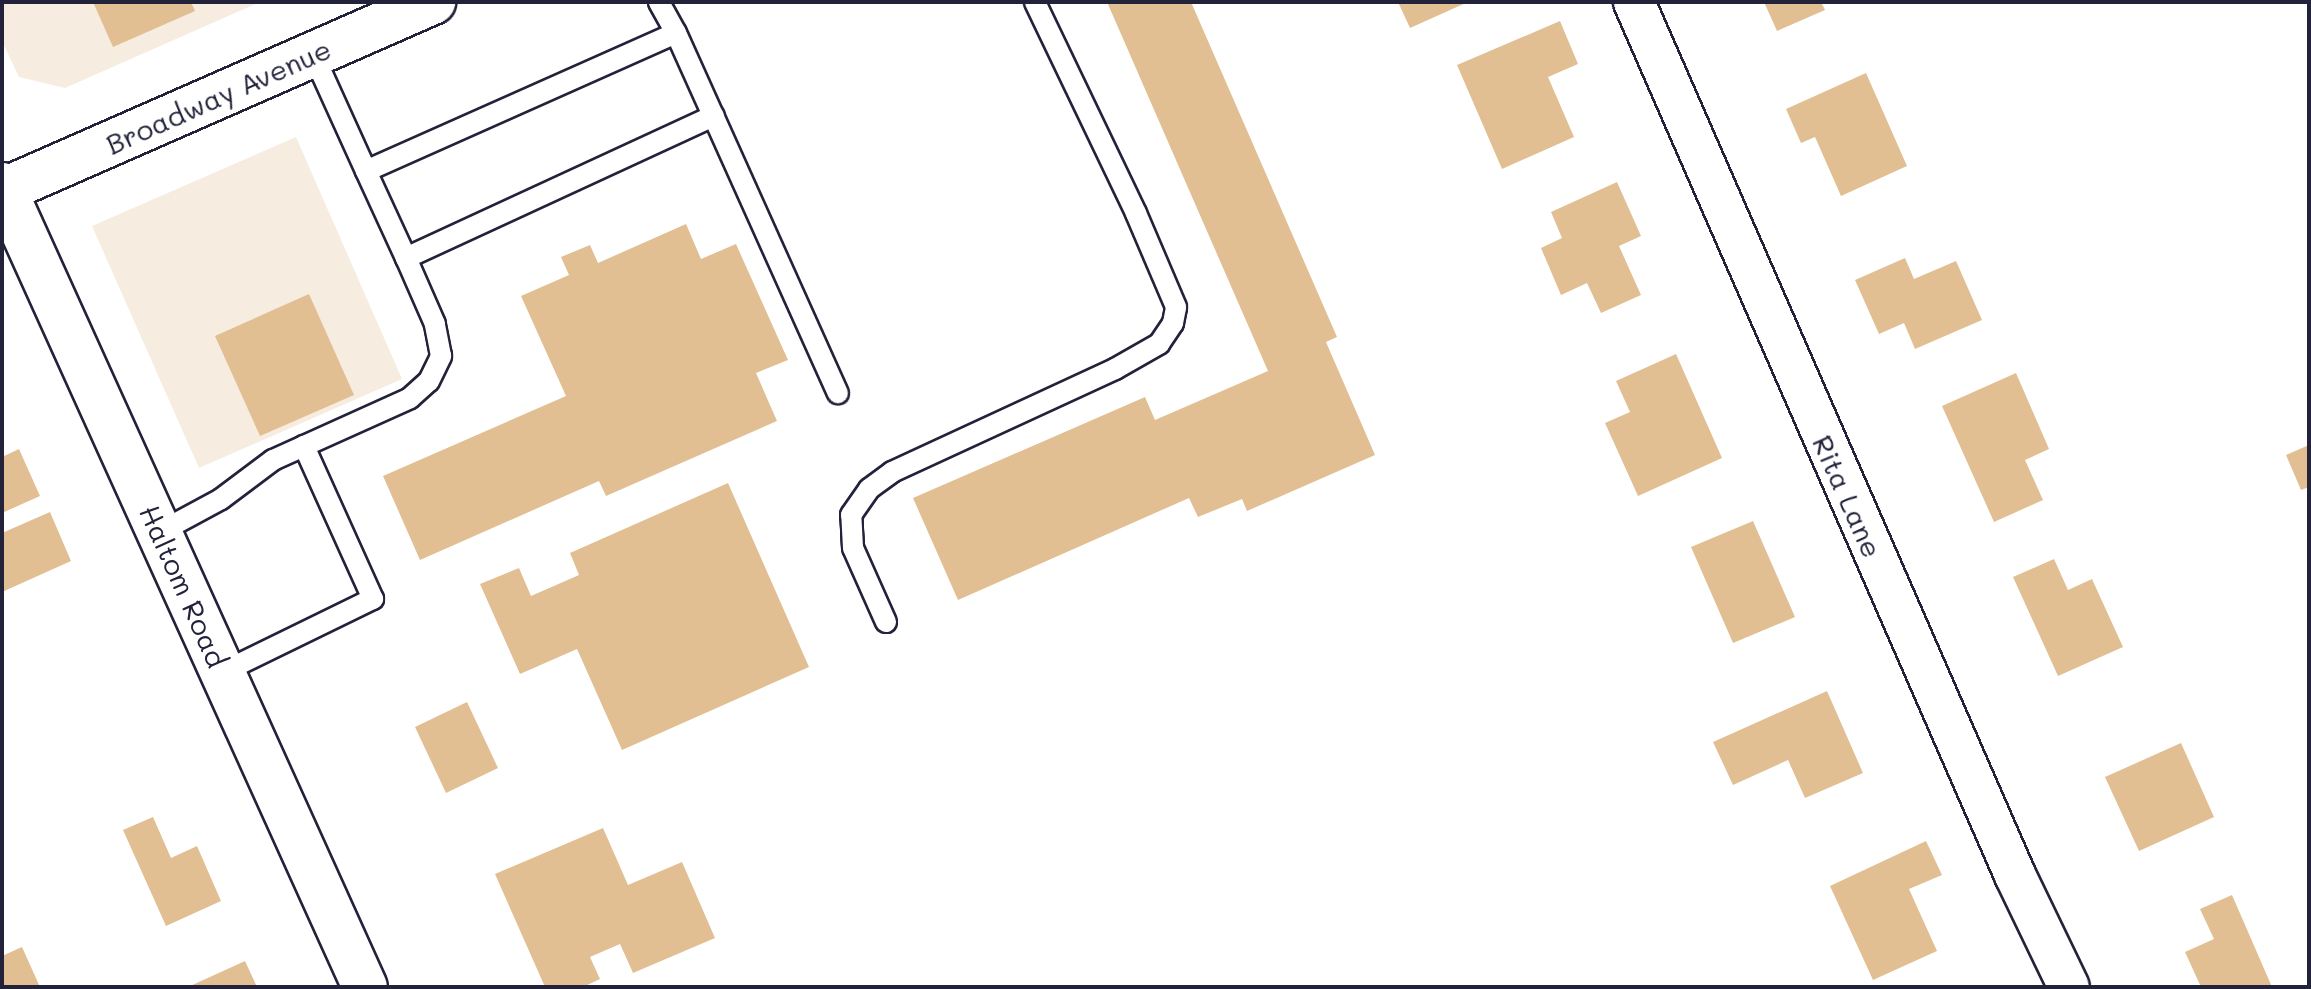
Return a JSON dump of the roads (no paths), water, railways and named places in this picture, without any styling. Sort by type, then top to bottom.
[{"type":"main road","name":"Broadway Avenue","points":[[3,188],[433,2]]},
{"type":"main road","name":"Haltom Road","points":[[3,188],[365,987]]},
{"type":"street","name":"Rita Lane","points":[[1634,2],[2015,875],[2069,987]]},
{"type":"lane","points":[[659,2],[714,116],[838,393]]},
{"type":"lane","points":[[886,622],[853,548],[851,515],[869,489],[892,472],[1115,369],[1159,344],[1173,323],[1176,307],[1142,226],[1035,2]]},
{"type":"lane","points":[[366,171],[676,33]]},
{"type":"lane","points":[[160,532],[304,446],[410,398],[429,381],[441,356],[435,324],[313,54]]},
{"type":"lane","points":[[406,258],[714,116]]},
{"type":"lane","points":[[223,672],[373,599],[304,446]]}]
